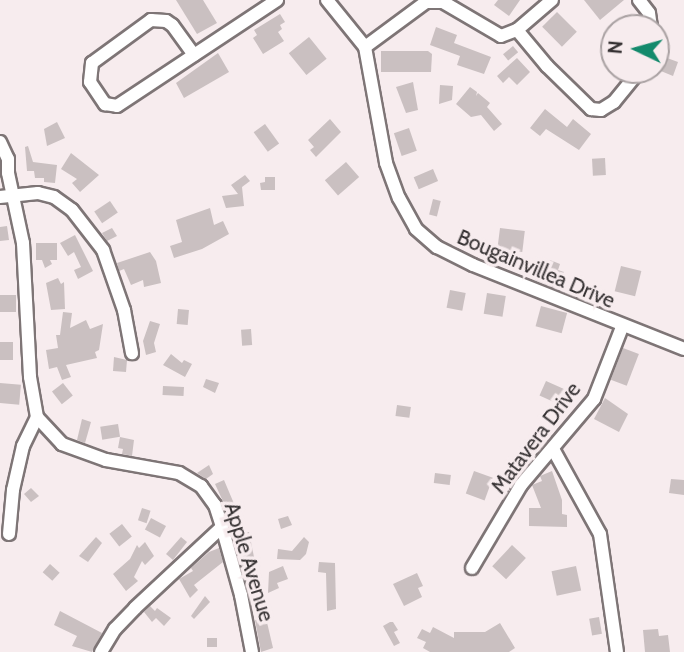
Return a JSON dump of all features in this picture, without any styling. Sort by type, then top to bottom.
[{"type":"street","points":[[194,55],[172,25],[166,21],[151,20],[97,58],[89,69],[90,82],[105,104],[117,106],[194,55],[277,0]]},
{"type":"street","name":"Bougainvillea Drive","points":[[327,0],[365,47],[386,163],[399,198],[416,229],[437,247],[473,265],[622,327],[684,349]]},
{"type":"street","points":[[365,47],[426,2],[443,2],[501,36],[517,30],[552,0]]},
{"type":"street","points":[[517,30],[547,66],[591,109],[601,110],[614,102],[629,84]]},
{"type":"street","points":[[0,142],[8,159],[6,196],[23,243],[30,377],[37,417],[23,446],[13,490],[9,534]]},
{"type":"street","points":[[6,196],[38,193],[54,197],[72,210],[103,250],[114,278],[132,353]]},
{"type":"street","name":"Matavera Drive","points":[[472,568],[521,485],[594,399],[622,327]]},
{"type":"street","name":"Apple Avenue","points":[[37,417],[62,444],[106,460],[179,472],[201,486],[215,505],[222,527],[241,595],[252,652]]},
{"type":"street","points":[[553,449],[600,534],[617,652]]},
{"type":"street","points":[[102,652],[115,629],[135,608],[222,527]]},
{"type":"building","points":[[176,0],[203,0],[217,23],[197,34]]},
{"type":"building","points":[[498,0],[520,0],[509,16],[494,5]]},
{"type":"building","points":[[584,0],[624,0],[607,14],[600,14],[600,20]]},
{"type":"building","points":[[557,12],[577,32],[562,47],[542,27]]},
{"type":"building","points":[[280,14],[285,22],[280,25],[282,29],[278,32],[284,41],[263,54],[253,38],[257,35],[254,30]]},
{"type":"building","points":[[436,27],[457,35],[454,43],[491,57],[484,74],[457,65],[460,56],[430,45]]},
{"type":"building","points":[[309,37],[327,59],[306,75],[289,53]]},
{"type":"building","points":[[513,46],[518,52],[508,60],[503,54]]},
{"type":"building","points":[[381,51],[428,51],[432,54],[431,72],[381,72]]},
{"type":"building","points":[[218,53],[229,72],[184,98],[176,83]]},
{"type":"building","points":[[517,58],[530,72],[517,85],[509,77],[503,83],[497,76]]},
{"type":"building","points":[[670,59],[678,62],[673,76],[670,75]]},
{"type":"building","points":[[413,82],[418,110],[406,113],[396,87]]},
{"type":"building","points":[[440,85],[453,86],[452,100],[439,104]]},
{"type":"building","points":[[470,87],[477,92],[476,96],[478,93],[490,103],[487,107],[502,124],[494,131],[481,115],[471,117],[456,104]]},
{"type":"building","points":[[545,109],[567,127],[573,119],[591,134],[579,150],[546,129],[540,136],[530,128]]},
{"type":"building","points":[[330,119],[341,132],[316,157],[310,150],[314,147],[308,140]]},
{"type":"building","points":[[57,122],[65,138],[47,146],[44,129]]},
{"type":"building","points":[[265,124],[279,143],[268,152],[254,132]]},
{"type":"building","points":[[409,128],[417,151],[402,156],[394,133]]},
{"type":"building","points":[[28,146],[33,162],[57,165],[55,183],[44,182],[44,178],[35,178],[34,171],[27,171],[25,147]]},
{"type":"building","points":[[71,153],[99,175],[80,192],[72,183],[77,179],[61,169]]},
{"type":"building","points":[[605,158],[606,175],[593,176],[592,159]]},
{"type":"building","points":[[346,162],[359,177],[338,195],[325,180]]},
{"type":"building","points":[[433,169],[438,181],[419,189],[414,177]]},
{"type":"building","points":[[245,175],[250,181],[242,187],[244,206],[226,208],[222,196],[238,194],[231,185]]},
{"type":"building","points":[[265,177],[275,177],[275,190],[261,190],[260,183],[265,182]]},
{"type":"building","points":[[433,199],[441,201],[437,216],[429,215]]},
{"type":"building","points":[[110,201],[118,213],[102,223],[94,212]]},
{"type":"building","points":[[210,208],[214,225],[223,221],[229,234],[202,249],[174,258],[170,246],[182,242],[176,220]]},
{"type":"building","points":[[7,226],[9,240],[0,241],[0,227]]},
{"type":"building","points":[[112,228],[117,236],[107,241],[102,233]]},
{"type":"building","points":[[500,228],[525,231],[522,252],[497,249]]},
{"type":"building","points":[[75,235],[93,271],[78,279],[74,270],[81,267],[74,252],[68,256],[60,243]]},
{"type":"building","points":[[36,243],[57,243],[57,260],[50,260],[52,264],[45,268],[42,260],[36,260]]},
{"type":"building","points":[[150,252],[156,261],[161,283],[144,287],[143,280],[131,285],[124,269],[119,271],[117,263]]},
{"type":"building","points":[[550,260],[560,264],[558,270],[564,272],[558,289],[535,280],[541,266],[546,268]]},
{"type":"building","points":[[621,266],[641,271],[635,296],[615,291]]},
{"type":"building","points":[[58,278],[61,284],[64,282],[65,309],[51,310],[46,283]]},
{"type":"building","points":[[450,290],[466,293],[462,311],[447,308]]},
{"type":"building","points":[[487,293],[506,296],[502,317],[484,314]]},
{"type":"building","points":[[0,295],[16,295],[16,312],[0,312]]},
{"type":"building","points":[[541,306],[567,313],[562,333],[536,326]]},
{"type":"building","points":[[178,309],[189,310],[188,325],[177,324]]},
{"type":"building","points":[[63,312],[72,313],[70,328],[86,320],[90,329],[103,324],[99,350],[95,352],[97,358],[66,365],[71,377],[62,380],[57,367],[49,369],[46,350],[58,348],[56,335],[60,335]]},
{"type":"building","points":[[150,321],[160,324],[154,343],[156,352],[146,355],[143,341]]},
{"type":"building","points":[[251,329],[252,345],[242,346],[241,330]]},
{"type":"building","points":[[0,342],[13,342],[13,360],[0,360]]},
{"type":"building","points":[[623,348],[639,354],[627,386],[611,380]]},
{"type":"building","points":[[171,354],[182,363],[184,360],[192,364],[185,377],[163,365]]},
{"type":"building","points":[[114,357],[127,360],[126,372],[113,371]]},
{"type":"building","points":[[206,379],[219,383],[215,393],[203,387]]},
{"type":"building","points":[[546,381],[568,391],[561,405],[539,396]]},
{"type":"building","points":[[0,383],[21,385],[19,405],[0,403]]},
{"type":"building","points":[[63,383],[73,396],[62,404],[52,392]]},
{"type":"building","points":[[163,386],[184,387],[184,396],[163,395]]},
{"type":"building","points":[[605,398],[628,414],[619,432],[594,419]]},
{"type":"building","points":[[397,405],[411,407],[409,418],[395,416]]},
{"type":"building","points":[[82,419],[91,422],[85,443],[77,440]]},
{"type":"building","points":[[118,424],[120,437],[102,440],[100,427]]},
{"type":"building","points":[[120,437],[134,440],[132,456],[122,454],[123,449],[118,448]]},
{"type":"building","points":[[209,465],[213,474],[206,479],[197,473]]},
{"type":"building","points":[[474,471],[493,478],[485,500],[466,494]]},
{"type":"building","points":[[552,471],[562,500],[562,514],[567,515],[567,527],[529,526],[529,508],[541,508],[532,485],[542,481],[540,476]]},
{"type":"building","points":[[435,473],[451,475],[450,485],[434,483]]},
{"type":"building","points":[[671,479],[684,480],[684,495],[669,493]]},
{"type":"building","points":[[224,480],[246,532],[249,532],[254,557],[248,557],[255,577],[257,576],[262,599],[251,603],[240,558],[247,550],[243,546],[237,550],[227,510],[215,484]]},
{"type":"building","points":[[31,488],[39,496],[31,502],[24,494]]},
{"type":"building","points":[[142,508],[151,511],[147,523],[138,520]]},
{"type":"building","points":[[288,516],[292,525],[281,529],[278,519]]},
{"type":"building","points":[[151,518],[166,526],[160,537],[145,529]]},
{"type":"building","points":[[122,524],[132,537],[119,546],[109,534]]},
{"type":"building","points":[[96,537],[102,543],[88,562],[79,556]]},
{"type":"building","points":[[181,537],[187,542],[173,560],[166,554]]},
{"type":"building","points":[[304,537],[309,542],[306,554],[300,560],[277,559],[278,549],[292,551]]},
{"type":"building","points":[[145,542],[154,556],[145,565],[142,561],[134,577],[138,581],[126,591],[113,574],[130,559],[137,545],[139,548]]},
{"type":"building","points":[[512,545],[526,558],[506,579],[492,566]]},
{"type":"building","points":[[219,548],[223,562],[194,585],[198,590],[190,598],[179,579],[193,571],[191,568],[209,552]]},
{"type":"building","points":[[319,562],[335,563],[336,609],[327,611],[326,573],[318,572]]},
{"type":"building","points":[[50,564],[60,573],[52,581],[43,572]]},
{"type":"building","points":[[283,566],[288,579],[277,583],[279,588],[268,593],[269,572]]},
{"type":"building","points":[[576,566],[581,590],[557,596],[552,571]]},
{"type":"building","points":[[417,573],[423,586],[418,588],[422,597],[404,606],[393,584]]},
{"type":"building","points":[[205,596],[210,602],[194,619],[191,616]]},
{"type":"building","points":[[150,606],[171,618],[164,626],[156,618],[152,622],[144,612]]},
{"type":"building","points":[[60,611],[102,633],[92,652],[72,646],[77,636],[54,625]]},
{"type":"building","points":[[599,617],[602,634],[592,635],[589,619]]},
{"type":"building","points":[[266,618],[273,648],[261,652],[255,620]]},
{"type":"building","points":[[393,622],[398,630],[394,632],[400,643],[394,646],[383,626]]},
{"type":"building","points":[[500,623],[515,648],[509,652],[430,652],[423,648],[426,642],[417,638],[422,629],[430,633],[433,627],[454,638],[454,632],[485,632]]},
{"type":"building","points":[[658,629],[659,636],[668,635],[670,652],[645,652],[643,630]]},
{"type":"building","points":[[207,638],[217,638],[217,647],[207,647]]}]
